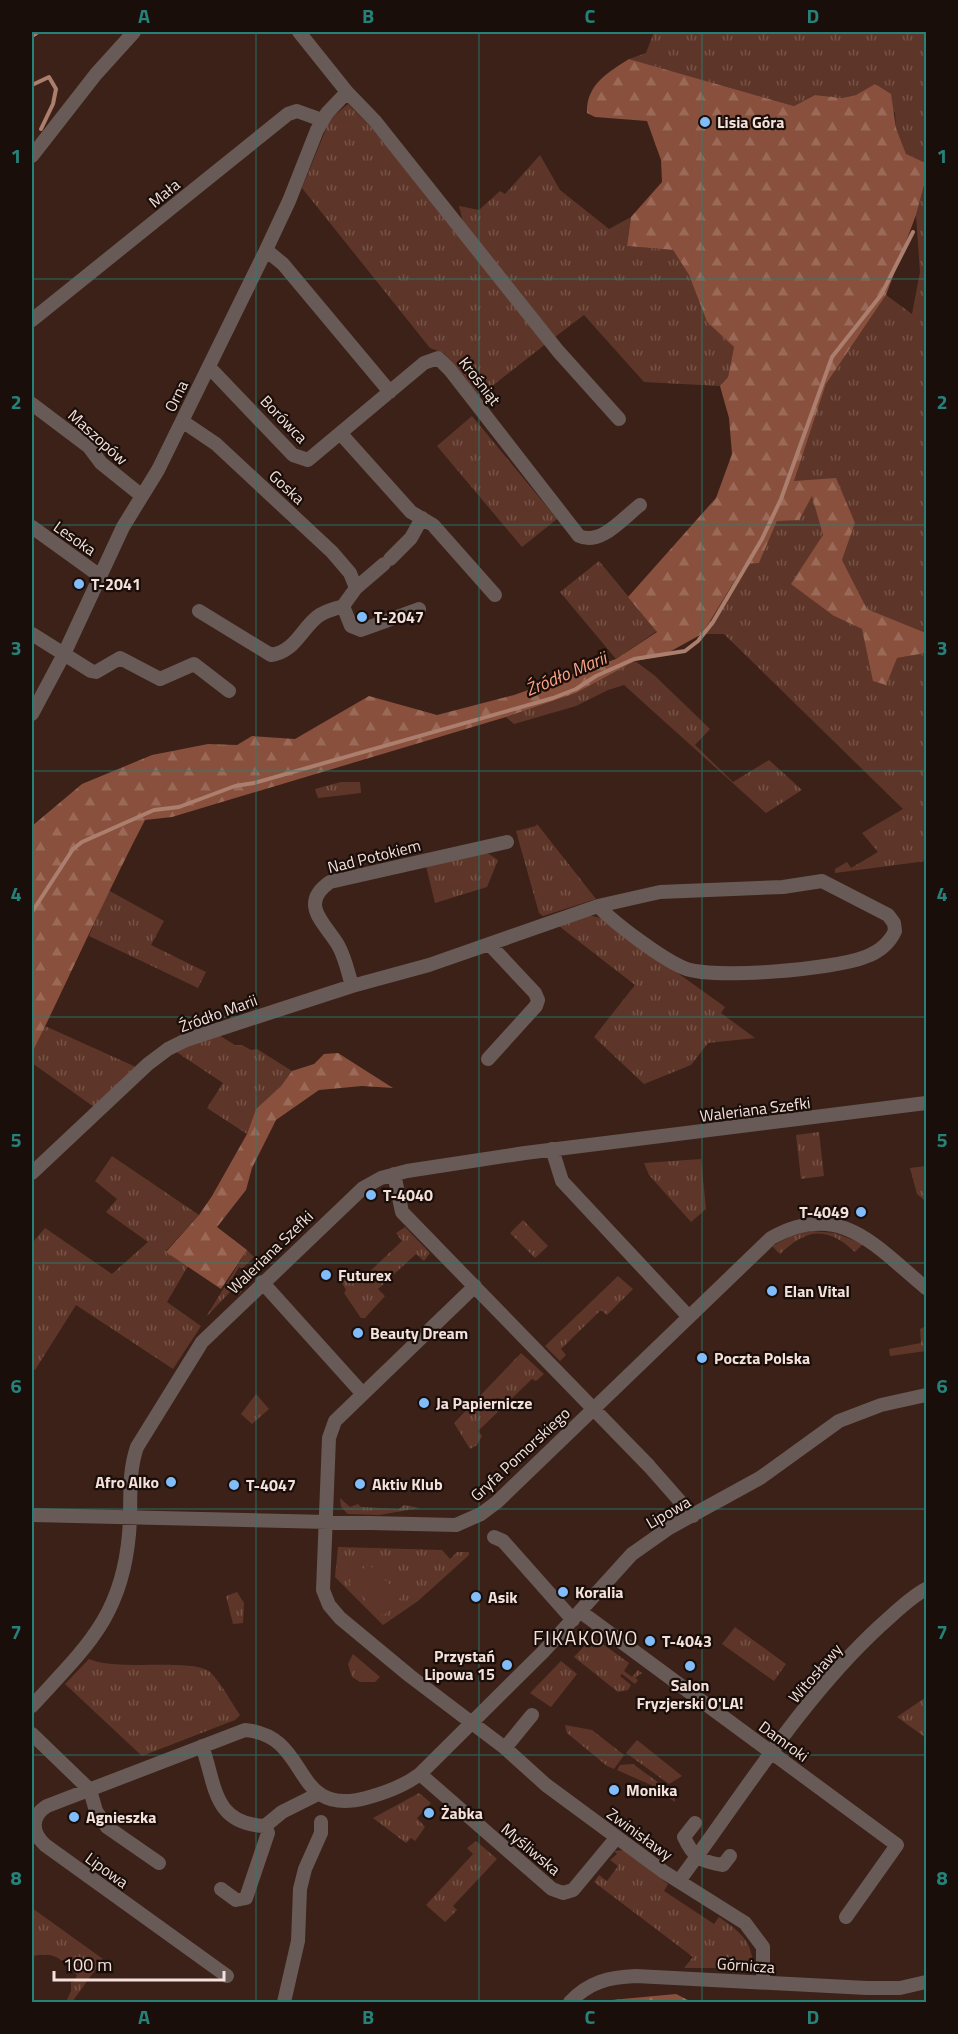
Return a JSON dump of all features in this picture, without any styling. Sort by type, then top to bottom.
[{"type":"street","points":[[32,156],[96,74],[134,32]]},
{"type":"street","points":[[299,32],[347,92],[382,130],[558,351],[619,419]]},
{"type":"street","name":"Orna","points":[[32,714],[64,654],[123,527],[182,421],[266,250],[322,120],[347,92]]},
{"type":"street","name":"Mała","points":[[32,320],[288,114],[297,111],[322,120]]},
{"type":"street","points":[[266,250],[283,264],[390,392]]},
{"type":"street","name":"Krośniąt","points":[[390,392],[431,359],[438,358],[579,536],[592,540],[600,537],[640,506]]},
{"type":"street","name":"Borówca","points":[[208,367],[293,455],[300,459],[308,460],[315,456],[390,392]]},
{"type":"street","name":"Maszopów","points":[[32,404],[89,447],[101,463],[142,496]]},
{"type":"street","name":"Goska","points":[[182,421],[216,444],[332,552],[350,573],[356,588]]},
{"type":"street","points":[[341,434],[411,512],[433,525],[495,595]]},
{"type":"street","points":[[199,611],[271,655],[287,651],[318,615],[343,606],[356,588],[411,538],[422,518]]},
{"type":"street","name":"Lesoka","points":[[32,528],[100,576]]},
{"type":"street","points":[[343,606],[351,626],[361,630],[419,609]]},
{"type":"street","points":[[32,634],[96,672],[120,658],[160,679],[194,664],[229,691]]},
{"type":"street","name":"Nad Potokiem","points":[[352,986],[338,944],[318,918],[315,906],[321,888],[330,882],[507,842]]},
{"type":"street","name":"Źródło Marii","points":[[32,1173],[168,1049],[216,1028],[490,945],[598,906],[660,892],[783,887],[822,881],[888,915],[896,931],[891,941],[864,957],[832,965],[720,975],[683,968],[598,906]]},
{"type":"street","points":[[488,1059],[536,1006],[538,1000],[535,993],[495,954],[490,945]]},
{"type":"street","name":"Waleriana Szefki","points":[[129,1517],[131,1465],[137,1447],[196,1350],[262,1282],[363,1188],[394,1174],[552,1149],[927,1103]]},
{"type":"street","points":[[552,1149],[562,1181],[689,1317]]},
{"type":"street","name":"Gryfa Pomorskiego","points":[[394,1174],[402,1212],[649,1466],[693,1516]]},
{"type":"street","name":"Gryfa Pomorskiego","points":[[32,1515],[448,1527],[469,1520],[489,1509],[771,1238],[786,1229],[806,1224],[827,1223],[847,1227],[862,1236],[927,1288]]},
{"type":"street","points":[[262,1282],[362,1393]]},
{"type":"street","points":[[265,1826],[282,1812],[318,1794],[342,1801],[357,1800],[390,1791],[420,1774],[471,1723],[410,1676],[333,1611],[323,1590],[332,1429],[340,1414],[475,1286]]},
{"type":"street","name":"Lipowa","points":[[471,1723],[577,1616],[632,1554],[669,1528],[760,1478],[839,1421],[881,1405],[927,1395]]},
{"type":"street","points":[[32,1706],[86,1648],[112,1607],[124,1573],[129,1517]]},
{"type":"street","points":[[494,1537],[502,1541],[577,1616]]},
{"type":"street","name":"Witosławy","points":[[679,1881],[807,1705],[865,1641],[915,1594],[927,1589]]},
{"type":"street","name":"Damroki","points":[[577,1616],[773,1753],[897,1845],[846,1917]]},
{"type":"street","points":[[505,1748],[532,1715]]},
{"type":"street","name":"Zwinisławy","points":[[471,1723],[505,1748],[546,1785],[617,1838],[752,1929],[764,1953],[763,1982]]},
{"type":"street","name":"Lipowa","points":[[227,1976],[40,1840],[34,1826],[38,1811],[237,1731],[258,1731],[286,1749],[303,1777],[318,1794]]},
{"type":"street","points":[[32,1734],[90,1790],[96,1811],[106,1827],[159,1863]]},
{"type":"street","points":[[202,1746],[218,1800],[226,1812],[239,1821],[265,1826]]},
{"type":"street","name":"Myśliwska","points":[[420,1774],[552,1890],[563,1893],[573,1890],[617,1838]]},
{"type":"street","points":[[284,2002],[298,1941],[300,1889],[305,1869],[321,1833],[321,1822]]},
{"type":"street","points":[[695,1823],[684,1837],[691,1853],[696,1858],[704,1862],[723,1865],[730,1856]]},
{"type":"street","points":[[221,1889],[236,1900],[246,1898],[268,1833],[265,1826]]},
{"type":"street","name":"Górnicza","points":[[570,2002],[586,1988],[614,1977],[636,1976],[867,1988],[900,1988],[927,1982]]},
{"type":"green space","points":[[654,32],[926,32],[926,163],[906,154],[896,128],[895,113],[876,84],[856,95],[842,98],[815,95],[794,106],[629,59],[646,53]]},
{"type":"green space","points":[[629,59],[794,106],[815,95],[842,98],[856,95],[875,84],[891,94],[896,128],[906,154],[926,163],[926,178],[916,215],[886,295],[826,384],[794,481],[836,478],[855,523],[842,560],[867,609],[926,633],[926,653],[897,658],[886,685],[873,681],[862,629],[834,616],[791,584],[823,535],[812,496],[799,520],[777,521],[759,563],[745,564],[702,634],[662,656],[635,661],[576,693],[506,717],[172,817],[145,820],[32,1053],[32,826],[82,784],[152,755],[208,744],[237,745],[252,736],[295,739],[369,696],[437,715],[514,695],[616,659],[657,632],[628,597],[716,498],[732,454],[729,418],[720,386],[728,377],[734,347],[707,322],[689,275],[673,250],[627,246],[631,217],[662,182],[661,160],[647,121],[595,117],[587,113],[594,87],[606,75]]},
{"type":"green space","points":[[348,104],[371,127],[547,343],[478,397],[444,353],[430,348],[302,188],[330,119]]},
{"type":"green space","points":[[540,155],[560,190],[609,229],[631,217],[627,246],[673,250],[689,275],[707,322],[734,347],[728,377],[720,386],[644,382],[584,315],[555,337],[463,222],[459,206],[479,210],[500,191],[505,194]]},
{"type":"green space","points":[[926,178],[926,633],[867,609],[842,560],[855,523],[794,481],[826,384],[886,295],[912,314],[920,272],[916,215]]},
{"type":"green space","points":[[472,416],[557,519],[522,547],[437,446]]},
{"type":"green space","points":[[813,495],[823,535],[834,616],[862,629],[897,658],[926,653],[926,861],[835,873],[835,869],[847,862],[851,868],[878,852],[862,833],[903,809],[724,634],[702,634],[745,564],[759,563],[777,521]]},
{"type":"green space","points":[[599,561],[657,631],[616,659],[560,592]]},
{"type":"green space","points":[[635,661],[654,675],[710,729],[695,745],[733,782],[769,760],[802,790],[766,813],[624,685],[608,690],[576,706],[514,724],[506,717],[576,693]]},
{"type":"green space","points":[[341,782],[360,782],[361,793],[318,798],[315,789]]},
{"type":"green space","points":[[537,824],[596,899],[543,916],[539,913],[516,831]]},
{"type":"green space","points":[[486,852],[498,860],[487,887],[435,903],[426,866]]},
{"type":"green space","points":[[108,890],[164,921],[151,945],[206,972],[198,988],[89,936]]},
{"type":"green space","points":[[588,915],[601,918],[725,1007],[721,1013],[755,1038],[708,1043],[691,1065],[644,1084],[594,1037],[635,985],[559,926]]},
{"type":"green space","points":[[45,1026],[136,1067],[94,1107],[32,1063],[32,1053]]},
{"type":"green space","points":[[217,1034],[235,1045],[242,1045],[251,1050],[257,1049],[292,1071],[281,1086],[256,1109],[247,1134],[207,1108],[223,1083],[175,1051]]},
{"type":"green space","points":[[338,1053],[393,1088],[362,1086],[319,1090],[276,1120],[252,1168],[246,1190],[217,1227],[247,1250],[221,1289],[166,1252],[199,1215],[212,1196],[247,1134],[256,1109],[281,1086],[292,1071],[314,1064],[324,1054]]},
{"type":"green space","points":[[819,1132],[824,1176],[801,1179],[796,1135]]},
{"type":"green space","points":[[112,1156],[199,1215],[166,1251],[188,1266],[167,1302],[201,1326],[173,1369],[76,1305],[35,1370],[32,1368],[32,1243],[45,1228],[112,1274],[148,1242],[106,1212],[117,1199],[95,1181]]},
{"type":"green space","points":[[701,1159],[706,1209],[691,1222],[649,1175],[644,1163]]},
{"type":"green space","points":[[926,1166],[926,1202],[917,1194],[910,1168]]},
{"type":"green space","points":[[523,1220],[548,1246],[535,1258],[510,1233]]},
{"type":"green space","points":[[405,1227],[430,1253],[424,1261],[416,1254],[378,1289],[385,1296],[365,1318],[361,1318],[344,1293],[346,1290],[341,1281],[358,1268],[366,1275],[402,1241],[396,1233]]},
{"type":"green space","points":[[811,1231],[835,1233],[863,1244],[855,1252],[835,1238],[826,1234],[817,1234],[799,1239],[780,1254],[772,1246],[791,1236]]},
{"type":"green space","points":[[247,1250],[254,1257],[244,1267],[248,1273],[244,1274],[246,1271],[239,1267],[232,1279],[239,1283],[242,1277],[249,1280],[239,1295],[232,1290],[206,1317]]},
{"type":"green space","points":[[618,1276],[633,1289],[607,1315],[601,1310],[561,1349],[566,1355],[560,1361],[545,1346]]},
{"type":"green space","points":[[926,1326],[926,1351],[890,1356],[889,1349],[921,1343],[920,1329]]},
{"type":"green space","points":[[521,1353],[544,1374],[536,1381],[532,1379],[478,1431],[482,1436],[477,1445],[470,1449],[454,1423]]},
{"type":"green space","points":[[256,1394],[269,1409],[252,1424],[241,1414]]},
{"type":"green space","points":[[340,1498],[350,1507],[358,1504],[361,1507],[399,1509],[404,1505],[420,1508],[379,1515],[348,1514],[341,1507]]},
{"type":"green space","points":[[338,1547],[442,1550],[450,1559],[457,1552],[469,1552],[469,1555],[418,1601],[383,1625],[335,1577]]},
{"type":"green space","points":[[368,1564],[402,1596],[383,1616],[349,1583]]},
{"type":"green space","points":[[237,1592],[244,1603],[243,1623],[233,1624],[226,1596]]},
{"type":"green space","points":[[735,1627],[786,1664],[774,1681],[722,1644]]},
{"type":"green space","points":[[593,1637],[629,1663],[624,1671],[632,1677],[638,1670],[642,1673],[635,1678],[638,1680],[635,1684],[622,1674],[620,1676],[631,1685],[628,1690],[618,1692],[574,1657]]},
{"type":"green space","points":[[353,1654],[380,1677],[375,1682],[360,1682],[352,1677],[348,1664]]},
{"type":"green space","points":[[89,1659],[102,1663],[202,1668],[215,1677],[240,1715],[235,1720],[142,1756],[65,1684]]},
{"type":"green space","points":[[561,1661],[577,1674],[551,1707],[530,1693]]},
{"type":"green space","points":[[926,1697],[926,1738],[897,1717]]},
{"type":"green space","points":[[565,1725],[592,1730],[624,1755],[614,1769],[607,1766],[567,1733]]},
{"type":"green space","points":[[637,1740],[682,1776],[669,1784],[626,1753]]},
{"type":"green space","points":[[633,1764],[674,1794],[675,1802],[651,1785],[617,1770],[620,1765]]},
{"type":"green space","points":[[419,1793],[431,1803],[417,1818],[425,1827],[415,1841],[411,1838],[406,1843],[373,1818]]},
{"type":"green space","points":[[476,1841],[497,1859],[453,1906],[457,1910],[445,1922],[426,1905],[473,1854],[467,1848]]},
{"type":"green space","points":[[624,1850],[668,1884],[664,1891],[714,1924],[719,1917],[735,1929],[748,1944],[752,1957],[740,1968],[684,1968],[693,1957],[594,1882],[599,1875],[607,1881],[618,1866],[610,1860],[617,1854],[614,1851]]},
{"type":"green space","points":[[32,1908],[103,1959],[72,2002],[66,2002],[71,1991],[71,1982],[74,1982],[77,1975],[61,1960],[53,1956],[32,1956]]},
{"type":"green space","points":[[676,1994],[690,2001],[713,2002],[590,2002]]},
{"type":"waterway","points":[[32,36],[38,32]]},
{"type":"waterway","points":[[32,85],[49,77],[56,89],[53,104],[41,129]]},
{"type":"waterway","name":"Źródło Marii","points":[[32,912],[73,849],[82,842],[154,810],[179,807],[235,786],[254,783],[553,698],[576,689],[596,676],[634,659],[685,651],[698,641],[713,622],[762,539],[781,499],[832,357],[881,295],[913,232]]},
{"type":"place","name":"Lisia Góra","points":[[705,122]]},
{"type":"place","name":"T-2041","points":[[79,584]]},
{"type":"place","name":"T-2047","points":[[362,617]]},
{"type":"place","name":"T-4040","points":[[371,1195]]},
{"type":"place","name":"T-4049","points":[[861,1212]]},
{"type":"place","name":"Futurex","points":[[326,1275]]},
{"type":"place","name":"Elan Vital","points":[[772,1291]]},
{"type":"place","name":"Beauty Dream","points":[[358,1333]]},
{"type":"place","name":"Poczta Polska","points":[[702,1358]]},
{"type":"place","name":"Ja Papiernicze","points":[[424,1403]]},
{"type":"place","name":"Afro Alko","points":[[171,1482]]},
{"type":"place","name":"Aktiv Klub","points":[[360,1484]]},
{"type":"place","name":"T-4047","points":[[234,1485]]},
{"type":"place","name":"Koralia","points":[[563,1592]]},
{"type":"place","name":"Asik","points":[[476,1597]]},
{"type":"place","name":"T-4043","points":[[650,1641]]},
{"type":"place","name":"Przystań Lipowa 15","points":[[507,1665]]},
{"type":"place","name":"Salon Fryzjerski O'LA!","points":[[690,1666]]},
{"type":"place","name":"Monika","points":[[614,1790]]},
{"type":"place","name":"Żabka","points":[[429,1813]]},
{"type":"place","name":"Agnieszka","points":[[74,1817]]},
{"type":"district","name":"FIKAKOWO","points":[[586,1638]]}]
